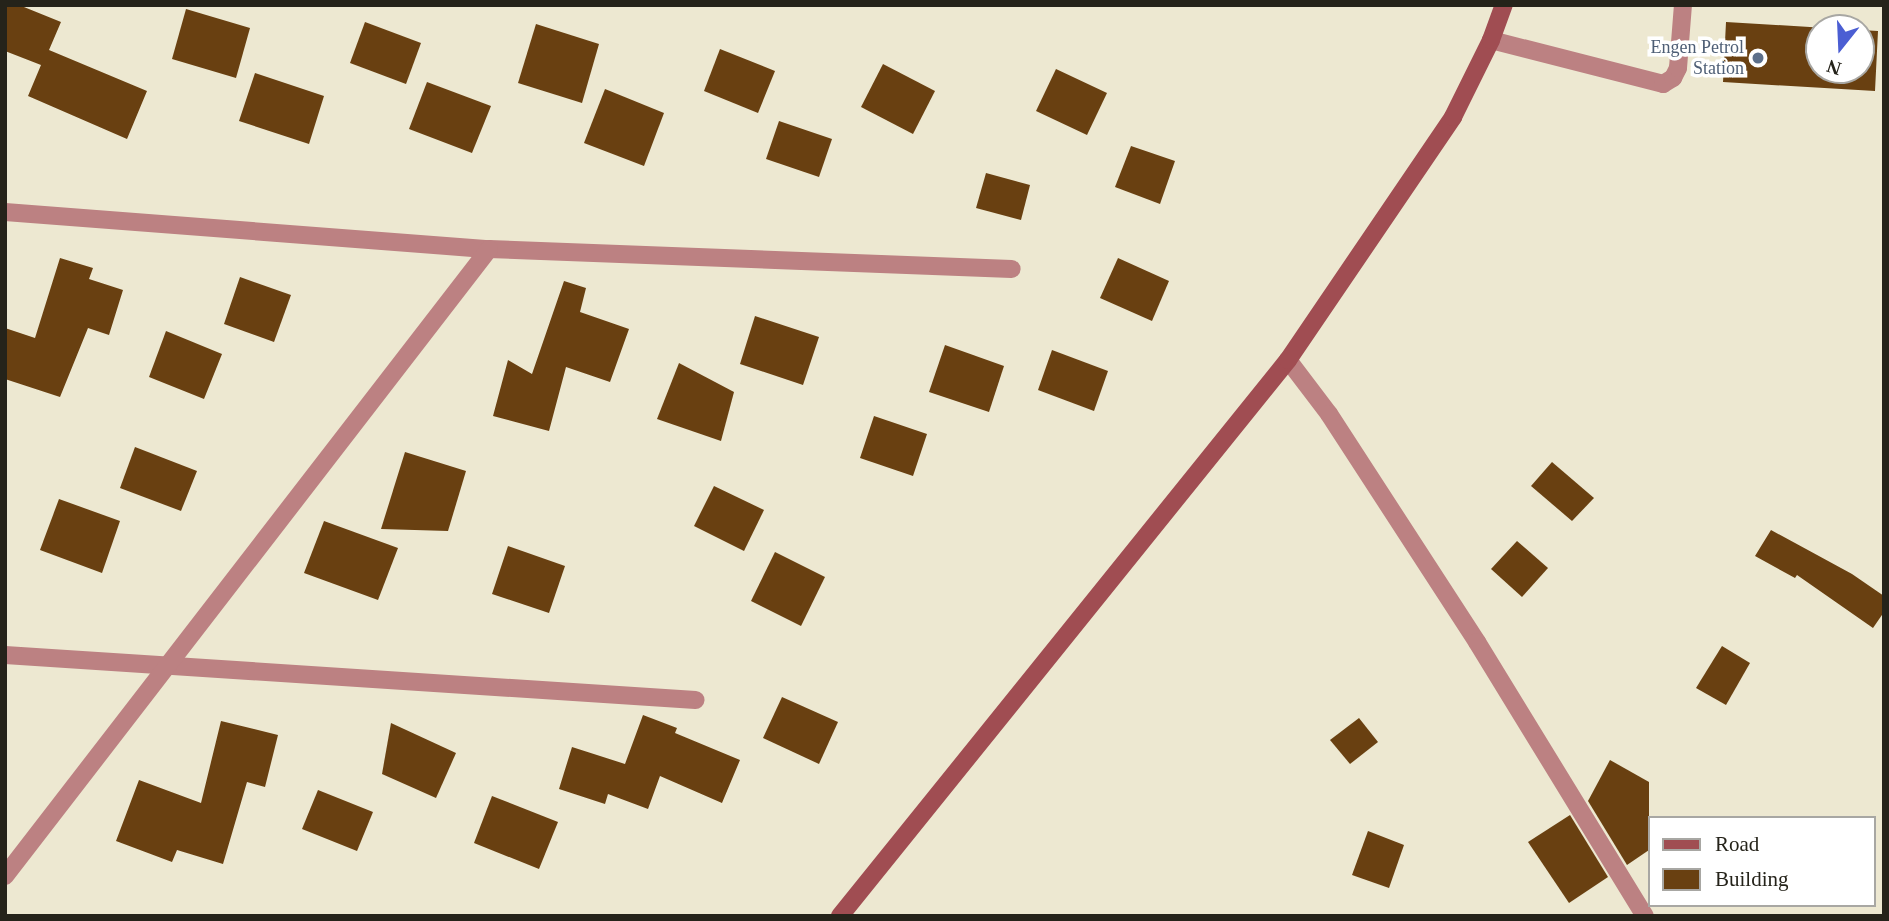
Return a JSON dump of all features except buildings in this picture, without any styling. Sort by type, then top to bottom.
[{"type":"street","points":[[840,916],[1289,359],[1454,117],[1491,40],[1504,5]]},
{"type":"street","points":[[1491,40],[1663,84],[1673,78],[1678,68],[1683,5]]},
{"type":"street","points":[[5,212],[489,249],[1012,269]]},
{"type":"street","points":[[5,876],[489,249]]},
{"type":"street","points":[[1289,359],[1329,414],[1477,642],[1645,916]]},
{"type":"street","points":[[5,655],[696,700]]},
{"type":"place","name":"Engen Petrol Station","points":[[1758,58]]}]
